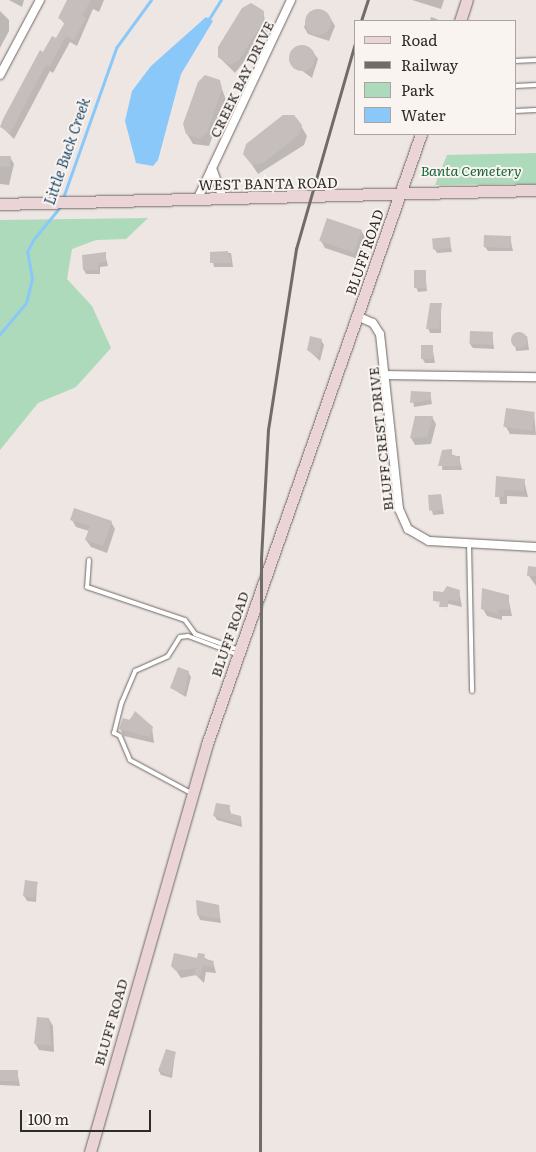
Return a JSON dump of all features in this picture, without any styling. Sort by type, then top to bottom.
[{"type":"main road","points":[[460,20],[467,0]]},
{"type":"main road","name":"BLUFF ROAD","points":[[90,1152],[192,793],[238,652],[421,135]]},
{"type":"main road","name":"WEST BANTA ROAD","points":[[0,204],[223,200],[536,190]]},
{"type":"street","points":[[0,75],[40,0]]},
{"type":"street","name":"CREEK BAY DRIVE","points":[[196,200],[291,0]]},
{"type":"street","points":[[212,168],[223,200]]},
{"type":"street","name":"BLUFF CREST DRIVE","points":[[357,316],[379,329],[387,375],[403,521],[425,540],[536,547]]},
{"type":"street","points":[[387,375],[536,377]]},
{"type":"lane","points":[[516,61],[536,60]]},
{"type":"lane","points":[[516,86],[536,86]]},
{"type":"lane","points":[[516,111],[536,110]]},
{"type":"lane","points":[[469,543],[472,691]]},
{"type":"lane","points":[[89,560],[87,587],[185,620],[195,634],[238,652]]},
{"type":"lane","points":[[192,793],[130,760],[120,736],[114,733],[122,702],[135,671],[168,656],[180,637],[188,636],[238,652]]},
{"type":"green space","name":"Banta Cemetery","points":[[536,153],[536,184],[435,185],[447,155]]},
{"type":"green space","points":[[148,218],[126,239],[96,240],[72,249],[67,279],[92,306],[111,348],[76,387],[38,403],[0,450],[0,220]]},
{"type":"water","points":[[206,17],[213,21],[181,74],[158,160],[153,166],[136,163],[125,121],[132,91],[151,66]]},
{"type":"building","points":[[67,0],[91,0],[82,16],[86,18],[74,40],[66,36],[49,67],[46,65],[10,133],[0,127],[3,119],[40,50],[43,52],[52,36],[56,38],[65,22],[58,18]]},
{"type":"building","points":[[251,3],[264,11],[263,22],[239,60],[230,65],[218,57],[218,47],[242,8]]},
{"type":"building","points":[[318,9],[327,13],[331,22],[327,31],[318,35],[309,31],[305,22],[309,13]]},
{"type":"building","points":[[302,45],[311,49],[315,58],[311,67],[302,71],[293,67],[289,58],[293,49]]},
{"type":"building","points":[[205,75],[220,80],[222,89],[207,133],[199,139],[186,134],[183,124],[198,82]]},
{"type":"building","points":[[283,115],[294,115],[302,125],[299,135],[263,163],[252,165],[243,154],[246,144]]},
{"type":"building","points":[[0,156],[11,156],[10,167],[0,166]]},
{"type":"building","points":[[327,218],[362,230],[354,253],[319,241]]},
{"type":"building","points":[[484,235],[511,236],[511,248],[484,247]]},
{"type":"building","points":[[450,237],[451,248],[433,250],[432,239]]},
{"type":"building","points":[[228,251],[231,263],[210,263],[210,252]]},
{"type":"building","points":[[106,252],[106,262],[98,263],[98,270],[83,270],[82,255]]},
{"type":"building","points":[[414,270],[426,270],[426,288],[414,288]]},
{"type":"building","points":[[430,303],[442,303],[439,329],[426,329]]},
{"type":"building","points":[[470,331],[493,332],[493,345],[470,344]]},
{"type":"building","points":[[519,332],[525,334],[527,340],[525,346],[519,348],[513,346],[511,340],[513,334]]},
{"type":"building","points":[[310,336],[322,339],[318,357],[307,350]]},
{"type":"building","points":[[421,345],[433,345],[433,359],[421,359]]},
{"type":"building","points":[[411,391],[431,392],[430,400],[410,403]]},
{"type":"building","points":[[506,408],[535,412],[532,431],[503,427]]},
{"type":"building","points":[[415,416],[433,416],[427,437],[410,438]]},
{"type":"building","points":[[452,449],[452,456],[460,456],[460,466],[438,466],[442,450]]},
{"type":"building","points":[[496,476],[525,479],[524,491],[504,490],[504,497],[495,497]]},
{"type":"building","points":[[441,494],[442,510],[429,511],[428,495]]},
{"type":"building","points":[[74,508],[112,521],[103,546],[85,540],[90,526],[70,520]]},
{"type":"building","points":[[528,566],[536,567],[536,576],[527,576]]},
{"type":"building","points":[[447,586],[460,590],[459,601],[448,600],[448,607],[439,607],[440,601],[433,601],[433,591],[443,592]]},
{"type":"building","points":[[482,588],[509,595],[509,610],[499,609],[498,614],[481,609]]},
{"type":"building","points":[[178,667],[189,671],[184,694],[170,688]]},
{"type":"building","points":[[135,711],[153,727],[150,737],[119,729],[123,718],[130,720]]},
{"type":"building","points":[[216,803],[230,805],[229,813],[241,816],[240,824],[213,816]]},
{"type":"building","points":[[25,880],[38,882],[34,898],[23,896]]},
{"type":"building","points":[[196,900],[219,905],[220,919],[197,915]]},
{"type":"building","points":[[174,953],[197,958],[198,953],[205,954],[204,959],[214,961],[212,967],[203,965],[200,976],[194,975],[196,968],[176,971],[171,966]]},
{"type":"building","points":[[37,1017],[49,1018],[51,1045],[34,1044]]},
{"type":"building","points":[[166,1049],[176,1052],[170,1075],[158,1071]]},
{"type":"building","points":[[0,1070],[18,1070],[18,1081],[0,1081]]},
{"type":"waterway","name":"Little Buck Creek","points":[[63,198],[116,48],[151,0]]},
{"type":"waterway","points":[[209,19],[221,0]]},
{"type":"waterway","name":"Little Buck Creek","points":[[0,334],[26,303],[32,279],[27,252],[33,240],[61,206]]},
{"type":"railway","points":[[361,20],[368,0]]},
{"type":"railway","points":[[260,1152],[261,559],[268,430],[296,249],[354,46]]}]
